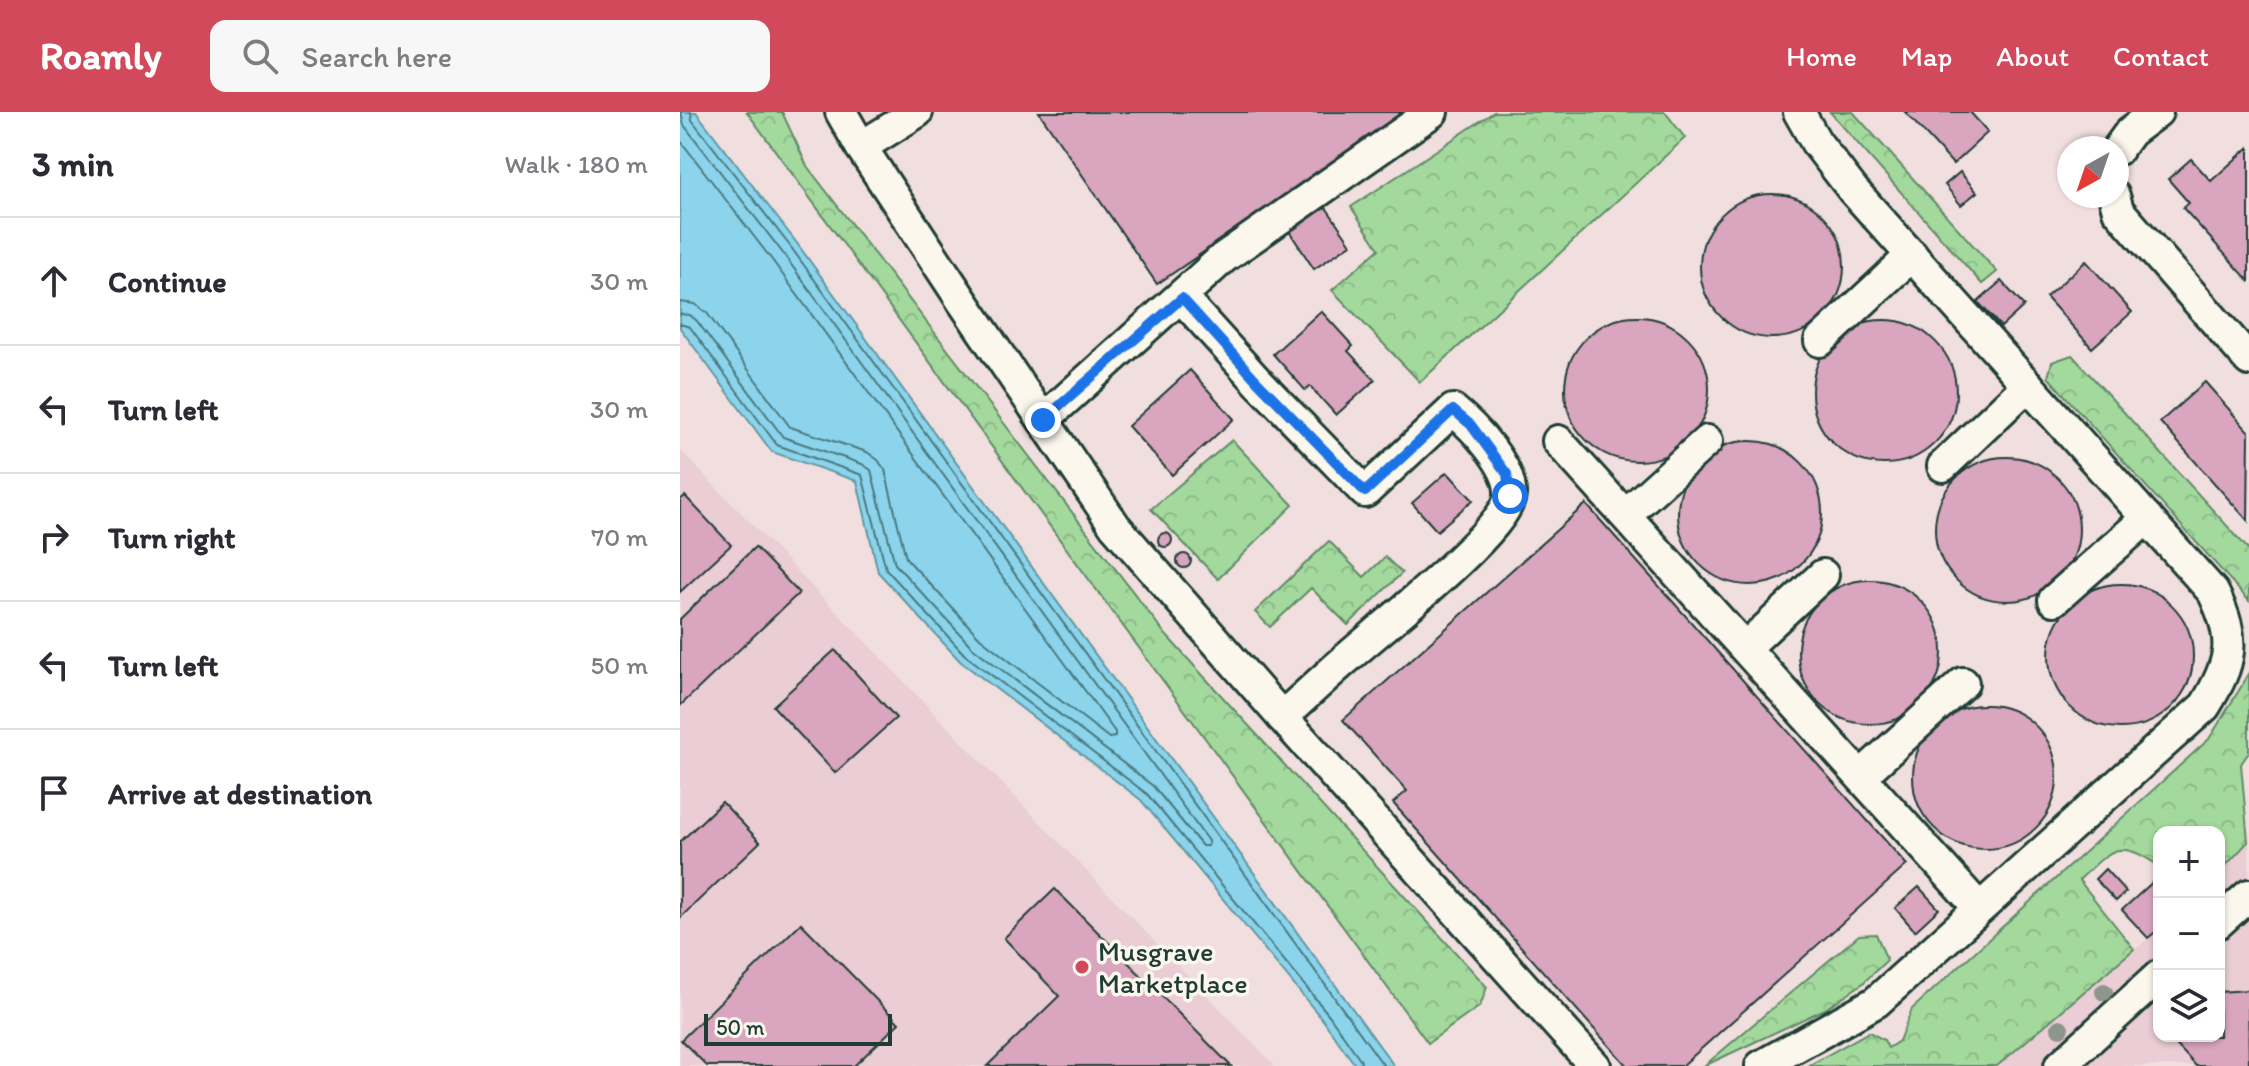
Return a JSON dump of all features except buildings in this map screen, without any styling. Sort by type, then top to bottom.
[{"type":"street","points":[[841,112],[861,147],[1115,526],[1595,1066]]},
{"type":"street","points":[[861,147],[917,112]]},
{"type":"street","points":[[1043,420],[1223,258],[1432,112]]},
{"type":"street","points":[[1761,1066],[1876,1002],[2205,706],[2222,678],[2229,651],[2226,618],[2213,592],[1853,190],[1816,142],[1799,112]]},
{"type":"street","points":[[2127,136],[2157,112]]},
{"type":"street","points":[[2117,208],[2249,360]]},
{"type":"street","points":[[1820,341],[1912,255]]},
{"type":"street","points":[[1182,298],[1365,492],[1453,410],[1471,425],[1507,474],[1510,496],[1501,516],[1461,559],[1282,717]]},
{"type":"street","points":[[1943,466],[2028,385]]},
{"type":"street","points":[[1558,441],[1979,908]]},
{"type":"street","points":[[1625,515],[1707,441]]},
{"type":"street","points":[[2054,600],[2147,518]]},
{"type":"street","points":[[1745,648],[1823,575]]},
{"type":"street","points":[[1861,776],[1963,683]]},
{"type":"street","points":[[2060,1066],[2153,981]]},
{"type":"shaded area","points":[[680,450],[1275,1066],[680,1066]]},
{"type":"shaded area","points":[[2249,841],[2249,1066],[1997,1066],[2153,934],[2153,1042],[2225,1042],[2225,867]]},
{"type":"green space","points":[[747,112],[782,112],[807,166],[1166,635],[1487,987],[1480,1006],[1428,1043]]},
{"type":"green space","points":[[1494,112],[1665,112],[1685,138],[1420,382],[1332,290],[1379,249],[1351,207]]},
{"type":"green space","points":[[1830,112],[1853,112],[1997,272],[1982,284]]},
{"type":"green space","points":[[2072,355],[2249,550],[2249,601],[2048,377],[2052,362]]},
{"type":"green space","points":[[1232,440],[1293,505],[1218,579],[1151,509]]},
{"type":"green space","points":[[1329,541],[1364,577],[1385,557],[1402,573],[1348,625],[1311,588],[1270,627],[1255,612]]},
{"type":"green space","points":[[2249,674],[2249,752],[2241,764],[2248,842],[2225,867],[2225,826],[2153,826],[2153,862],[2124,850],[2116,850],[2100,860],[2079,880],[2134,949],[1997,1066],[1808,1066],[1869,1032],[1884,1040],[1888,1048],[1899,1041],[1912,1009],[2209,739]]},
{"type":"green space","points":[[1876,934],[1887,960],[1862,984],[1825,1009],[1704,1066],[1859,935]]},
{"type":"water","points":[[680,112],[696,112],[796,242],[1394,1066],[1356,1066],[1323,1020],[1141,800],[960,661],[878,572],[857,481],[772,452],[680,328]]},
{"type":"place","name":"Musgrave Marketplace","points":[[1082,967]]},
{"type":"route","points":[[1043,420],[1182,298],[1365,492],[1453,410],[1471,425],[1507,474],[1510,496]]}]
